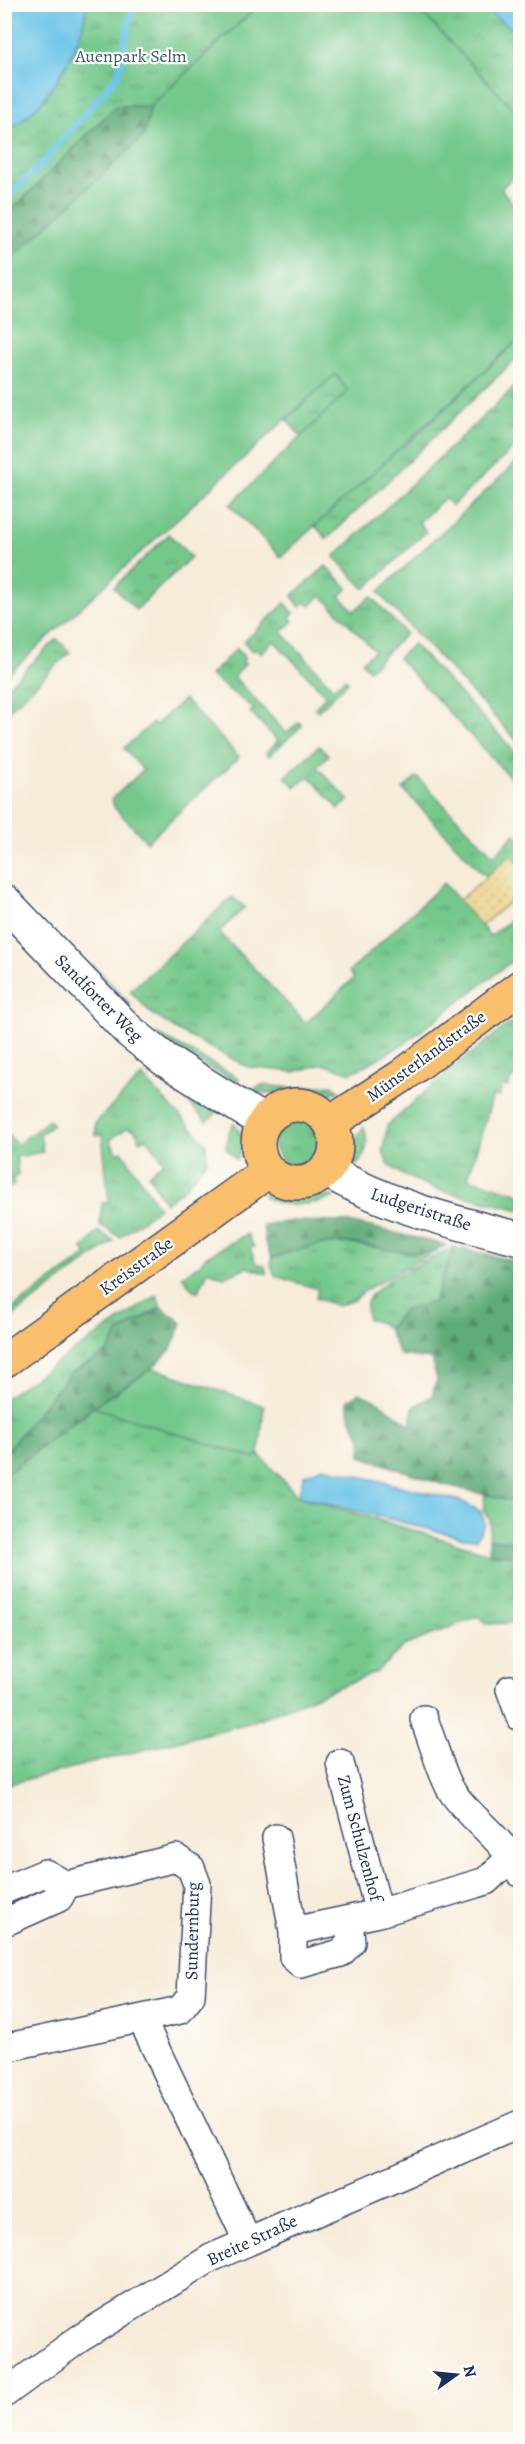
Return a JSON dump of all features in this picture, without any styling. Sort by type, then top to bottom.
[{"type":"main road","name":"Münsterlandstraße","points":[[330,1123],[402,1076],[520,987]]},
{"type":"main road","points":[[303,1104],[323,1114],[330,1123],[335,1134],[336,1147],[333,1159],[326,1170],[316,1178],[304,1182],[285,1181],[268,1171],[258,1147],[259,1134],[264,1122],[280,1107],[303,1104]]},
{"type":"main road","name":"Kreisstraße","points":[[4,1361],[268,1171]]},
{"type":"street","name":"Sandforter Weg","points":[[4,901],[129,1031],[164,1059],[264,1122]]},
{"type":"street","name":"Ludgeristraße","points":[[326,1170],[394,1204],[520,1239]]},
{"type":"street","points":[[510,1689],[520,1717]]},
{"type":"street","name":"Zum Schulzenhof","points":[[276,1838],[293,1931],[379,1913],[486,1881],[518,1860],[453,1794],[424,1719]]},
{"type":"street","name":"Zum Schulzenhof","points":[[340,1763],[379,1913]]},
{"type":"street","name":"Sundernburg","points":[[4,1917],[10,1920],[59,1898],[66,1885],[176,1858],[191,1868],[197,1884],[191,1996],[180,2010],[4,2048]]},
{"type":"street","points":[[4,1890],[45,1873],[66,1885]]},
{"type":"street","points":[[486,1881],[507,1882],[520,1888]]},
{"type":"street","points":[[142,2020],[247,2240]]},
{"type":"street","name":"Breite Straße","points":[[4,2394],[79,2339],[211,2258],[247,2240],[520,2124]]},
{"type":"green space","points":[[260,4],[415,5],[520,116],[520,170],[501,189],[520,212],[520,338],[281,557],[230,505],[348,391],[335,374],[5,677],[5,265],[144,136],[151,106]]},
{"type":"green space","name":"Auenpark Selm","points":[[86,5],[259,5],[151,106],[116,106],[5,217],[5,134],[39,105],[58,79],[82,29]]},
{"type":"green space","points":[[414,5],[480,5],[520,35],[520,116]]},
{"type":"green space","points":[[116,106],[151,106],[144,136],[5,265],[5,217]]},
{"type":"green space","points":[[520,338],[520,355],[327,539],[314,525],[401,444],[404,447]]},
{"type":"green space","points":[[335,374],[348,391],[301,437],[286,419]]},
{"type":"green space","points":[[520,382],[520,442],[452,506],[445,498],[419,522],[426,532],[365,589],[334,557]]},
{"type":"green space","points":[[520,459],[520,744],[378,592]]},
{"type":"green space","points":[[169,534],[191,557],[136,610],[114,587]]},
{"type":"green space","points":[[326,566],[348,588],[340,596],[354,611],[371,596],[406,634],[369,670],[362,662],[375,651],[321,595],[310,606],[305,602],[300,607],[292,596]]},
{"type":"green space","points":[[285,603],[294,613],[290,617],[293,621],[282,632],[333,688],[345,678],[348,682],[318,711],[315,708],[326,695],[274,641],[261,653],[258,649],[252,651],[244,642]]},
{"type":"green space","points":[[57,639],[70,652],[5,714],[5,689]]},
{"type":"green space","points":[[413,644],[520,757],[520,788],[398,658]]},
{"type":"green space","points":[[237,648],[245,658],[242,661],[245,664],[234,677],[286,733],[299,722],[302,726],[269,756],[266,753],[278,741],[250,712],[254,709],[210,675]]},
{"type":"green space","points":[[184,699],[239,757],[147,842],[114,807],[112,799],[143,770],[124,748],[153,723],[156,725]]},
{"type":"green space","points":[[319,746],[329,755],[317,767],[349,800],[339,809],[309,776],[295,787],[285,777]]},
{"type":"green space","points":[[417,777],[494,856],[515,834],[520,841],[520,865],[512,856],[488,876],[481,872],[403,789]]},
{"type":"green space","points":[[444,883],[490,936],[520,913],[520,955],[401,1046],[351,1073],[323,1064],[294,1072],[248,1067],[180,1032],[151,1013],[130,991],[232,897],[245,907],[219,932],[306,1023],[354,978],[349,972]]},
{"type":"green space","points":[[93,965],[130,1004],[129,1007],[91,967]]},
{"type":"green space","points":[[520,1015],[520,1072],[511,1079],[508,1087],[502,1086],[499,1097],[493,1095],[468,1178],[520,1194],[520,1210],[438,1190],[403,1175],[387,1163],[383,1151],[387,1126],[450,1070]]},
{"type":"green space","points":[[157,1034],[239,1078],[237,1083],[154,1039]]},
{"type":"green space","points":[[159,1073],[218,1111],[207,1122]]},
{"type":"green space","points":[[142,1076],[206,1143],[207,1161],[186,1187],[165,1203],[148,1174],[164,1162],[147,1138],[140,1141],[135,1130],[127,1128],[110,1140],[117,1153],[122,1151],[159,1208],[120,1237],[100,1225],[102,1203],[109,1202],[102,1135],[96,1136],[95,1123]]},
{"type":"green space","points":[[262,1085],[293,1088],[333,1085],[339,1091],[322,1095],[303,1091],[258,1093],[254,1089]]},
{"type":"green space","points":[[49,1120],[53,1125],[40,1134],[43,1152],[16,1157],[18,1175],[12,1180],[15,1184],[5,1191],[5,1131],[17,1145]]},
{"type":"green space","points":[[296,1120],[311,1127],[318,1142],[311,1157],[296,1164],[281,1157],[274,1142],[281,1127]]},
{"type":"green space","points":[[234,1123],[242,1141],[237,1160],[226,1148],[228,1134]]},
{"type":"green space","points":[[364,1127],[366,1148],[357,1165],[352,1156],[351,1143]]},
{"type":"green space","points":[[302,1191],[334,1197],[297,1205],[278,1203],[263,1195]]},
{"type":"green space","points":[[292,1221],[349,1222],[446,1245],[434,1250],[409,1253],[357,1244],[335,1243],[272,1258],[265,1242],[263,1225]]},
{"type":"green space","points":[[98,1231],[114,1241],[5,1322],[5,1314],[87,1255],[83,1249]]},
{"type":"green space","points":[[247,1234],[254,1247],[250,1248],[256,1263],[265,1266],[267,1274],[247,1267],[224,1277],[208,1271],[198,1292],[192,1289],[182,1276],[200,1264],[205,1257]]},
{"type":"green space","points":[[345,1243],[414,1253],[438,1250],[367,1289],[354,1300],[338,1306],[316,1298],[318,1289],[275,1276],[271,1265],[272,1258],[309,1245]]},
{"type":"green space","points":[[454,1247],[434,1302],[403,1311],[388,1329],[381,1323],[368,1319],[366,1305],[374,1292],[395,1277]]},
{"type":"green space","points":[[454,1247],[520,1262],[520,1503],[438,1483],[361,1456],[362,1440],[351,1420],[347,1401],[359,1393],[377,1401],[411,1425],[413,1407],[432,1396],[437,1379],[431,1359],[400,1355],[388,1329],[403,1311],[434,1302]]},
{"type":"green space","points":[[157,1295],[161,1307],[118,1333],[107,1353],[70,1373],[5,1453],[5,1398]]},
{"type":"green space","points":[[161,1307],[182,1323],[171,1349],[153,1368],[93,1407],[5,1475],[5,1453],[70,1373],[107,1353],[118,1333]]},
{"type":"green space","points":[[153,1368],[264,1406],[259,1455],[254,1458],[93,1407]]},
{"type":"green space","points":[[93,1407],[254,1458],[259,1455],[298,1496],[489,1553],[520,1556],[520,1622],[488,1624],[478,1616],[404,1646],[376,1672],[249,1723],[5,1785],[5,1475]]},
{"type":"green space","points":[[485,1493],[520,1503],[517,1542],[489,1539],[490,1520],[483,1511]]},
{"type":"green space","points":[[520,1527],[520,1556],[489,1553],[489,1539],[517,1542]]},
{"type":"sand","points":[[512,855],[520,865],[520,893],[481,926],[459,900]]},
{"type":"water","points":[[5,4],[86,5],[82,29],[58,79],[39,105],[5,134]]},
{"type":"water","points":[[480,5],[520,5],[520,35]]},
{"type":"water","points":[[323,1467],[461,1501],[480,1511],[485,1523],[476,1539],[464,1538],[298,1496],[304,1475]]},
{"type":"waterway","points":[[4,200],[40,166],[118,75],[133,4]]}]
